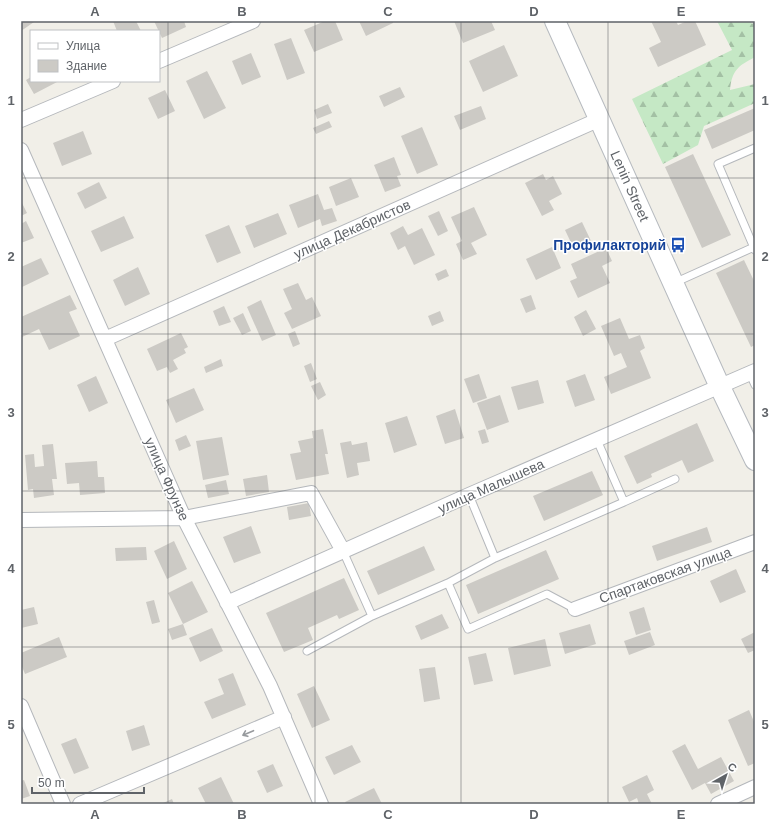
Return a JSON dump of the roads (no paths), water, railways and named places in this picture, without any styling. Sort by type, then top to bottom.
[{"type":"main road","name":"Lenin Street","points":[[555,21],[755,460]]},
{"type":"street","points":[[160,61],[252,21]]},
{"type":"street","points":[[21,120],[111,82]]},
{"type":"street","name":"улица Декабристов","points":[[105,339],[600,118]]},
{"type":"street","name":"улица Фрунзе","points":[[21,150],[184,518],[270,686],[321,804]]},
{"type":"street","name":"улица Малышева","points":[[227,603],[469,495],[720,386],[753,377]]},
{"type":"street","points":[[21,520],[184,518],[311,494],[344,551]]},
{"type":"street","name":"Спартаковская улица","points":[[575,608],[755,542]]},
{"type":"street","points":[[21,706],[63,804]]},
{"type":"street","points":[[80,804],[284,717]]},
{"type":"street","points":[[718,804],[755,788]]},
{"type":"lane","points":[[674,283],[754,249],[718,164],[755,148]]},
{"type":"lane","points":[[597,440],[624,502]]},
{"type":"lane","points":[[307,651],[372,616],[448,583],[495,558],[675,479]]},
{"type":"lane","points":[[469,495],[495,558]]},
{"type":"lane","points":[[344,551],[372,616]]},
{"type":"lane","points":[[448,583],[468,629],[547,594],[575,608]]},
{"type":"place","name":"Профилакторий","points":[[678,245]]}]
